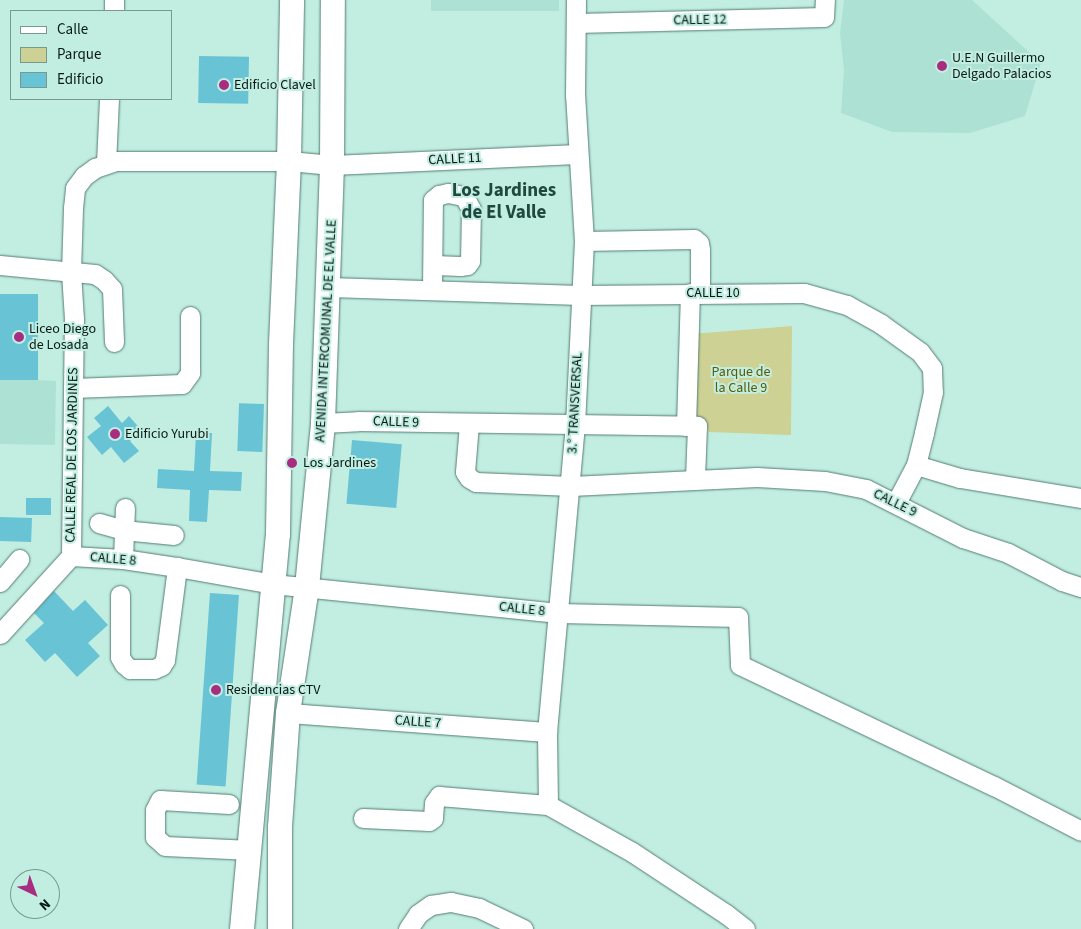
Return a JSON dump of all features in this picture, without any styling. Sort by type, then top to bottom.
[{"type":"main road","points":[[242,929],[251,850],[278,534],[281,344],[289,161],[292,0]]},
{"type":"main road","name":"AVENIDA INTERCOMUNAL DE EL VALLE","points":[[280,929],[280,827],[288,712],[307,588],[323,423],[332,165],[333,0]]},
{"type":"street","name":"3.° TRANSVERSAL","points":[[548,805],[547,732],[575,425],[584,241],[577,154],[576,0]]},
{"type":"street","name":"CALLE 12","points":[[576,23],[824,9]]},
{"type":"street","points":[[109,100],[100,165],[289,161]]},
{"type":"street","name":"CALLE 11","points":[[289,161],[332,165],[577,154]]},
{"type":"street","name":"CALLE REAL DE LOS JARDINES","points":[[0,634],[71,556],[74,319],[71,272],[72,208],[76,188],[84,176],[100,165]]},
{"type":"street","points":[[584,241],[694,239],[699,243],[686,426],[697,426],[695,479]]},
{"type":"street","points":[[0,265],[95,274],[112,289],[114,342]]},
{"type":"street","points":[[432,289],[434,265]]},
{"type":"street","name":"CALLE 10","points":[[329,287],[580,295],[804,293],[847,305],[882,324],[920,352],[932,368],[933,392],[916,465],[896,504]]},
{"type":"street","points":[[73,388],[182,384],[187,381],[190,374],[190,316]]},
{"type":"street","name":"CALLE 9","points":[[323,423],[358,421],[686,426]]},
{"type":"street","name":"CALLE 9","points":[[469,424],[465,472],[469,478],[476,482],[570,486],[757,477],[825,481],[866,489],[963,538],[1008,553],[1062,581],[1081,587]]},
{"type":"street","points":[[916,465],[960,478],[1081,498]]},
{"type":"street","points":[[123,559],[124,508]]},
{"type":"street","points":[[99,524],[123,530],[174,535]]},
{"type":"street","name":"CALLE 8","points":[[71,556],[123,559],[307,588],[559,613],[738,617],[740,665],[994,786],[1081,831]]},
{"type":"street","points":[[0,582],[19,559]]},
{"type":"street","points":[[120,595],[120,657],[130,669],[154,670],[161,666],[165,660],[177,567]]},
{"type":"street","name":"CALLE 7","points":[[288,712],[547,732]]},
{"type":"street","points":[[364,818],[429,821],[433,818],[434,803],[439,796],[548,805],[632,852],[726,914],[745,929]]},
{"type":"street","points":[[229,804],[160,800],[155,810],[155,837],[165,846],[251,850]]},
{"type":"street","points":[[408,929],[418,914],[431,905],[451,902],[479,908],[523,929]]},
{"type":"shaded area","points":[[431,0],[559,0],[559,11],[431,11]]},
{"type":"shaded area","name":"U.E.N Guillermo Delgado Palacios","points":[[844,0],[972,0],[1041,63],[1025,116],[970,133],[892,132],[841,113],[844,70],[840,33]]},
{"type":"shaded area","name":"Liceo Diego de Losada","points":[[0,294],[38,294],[36,380],[56,381],[55,445],[0,444]]},
{"type":"green space","name":"Parque de la Calle 9","points":[[792,326],[791,435],[709,432],[705,424],[693,418],[691,334]]},
{"type":"building","name":"Edificio Clavel","points":[[199,56],[249,57],[248,104],[198,103]]},
{"type":"building","points":[[0,294],[38,294],[38,380],[0,380]]},
{"type":"building","points":[[239,403],[264,404],[262,452],[237,451]]},
{"type":"building","name":"Edificio Yurubi","points":[[108,406],[122,423],[129,416],[142,431],[130,441],[139,451],[124,463],[111,447],[102,455],[87,437],[101,426],[94,418]]},
{"type":"building","points":[[196,433],[212,433],[210,471],[242,472],[241,491],[209,490],[207,522],[189,521],[190,490],[157,488],[158,469],[194,471]]},
{"type":"building","points":[[352,440],[402,444],[396,508],[346,504]]},
{"type":"building","points":[[26,498],[51,498],[51,515],[26,515]]},
{"type":"building","points":[[0,517],[32,518],[31,542],[0,541]]},
{"type":"building","points":[[54,591],[73,611],[85,600],[108,625],[88,643],[100,656],[77,677],[55,653],[45,662],[25,640],[44,623],[34,613]]},
{"type":"building","name":"Residencias CTV","points":[[210,593],[239,595],[226,787],[197,785]]},
{"type":"place","name":"U.E.N Guillermo Delgado Palacios","points":[[942,66]]},
{"type":"place","name":"Edificio Clavel","points":[[224,85]]},
{"type":"place","name":"Liceo Diego de Losada","points":[[19,337]]},
{"type":"place","name":"Edificio Yurubi","points":[[115,434]]},
{"type":"place","name":"Los Jardines","points":[[292,463]]},
{"type":"place","name":"Residencias CTV","points":[[216,690]]},
{"type":"district","name":"Los Jardines de El Valle","points":[[504,202]]}]
